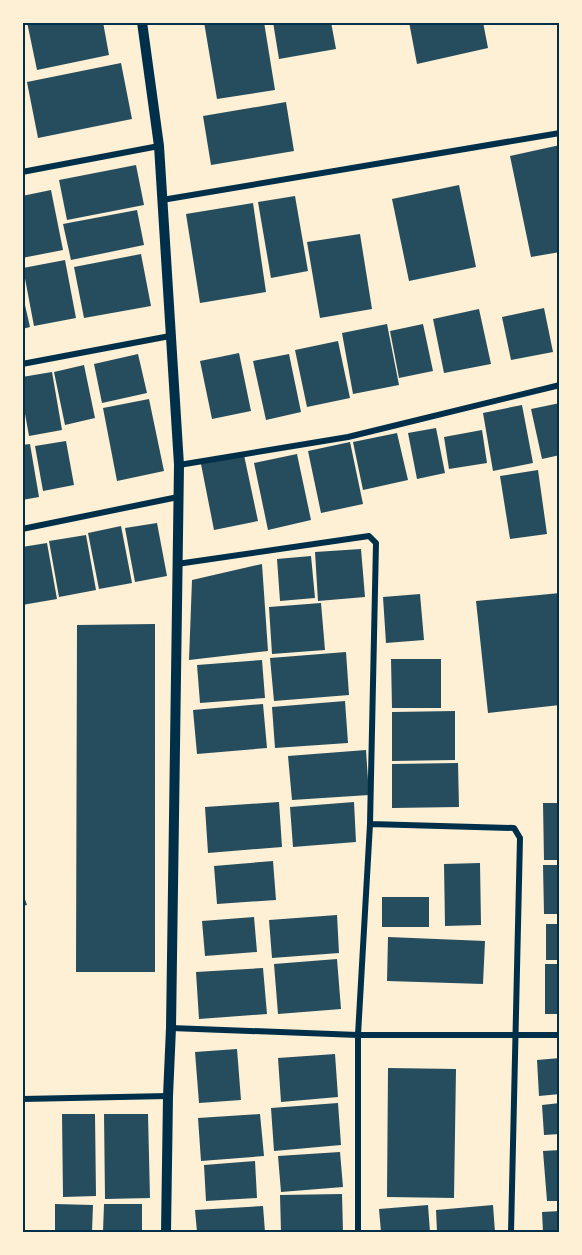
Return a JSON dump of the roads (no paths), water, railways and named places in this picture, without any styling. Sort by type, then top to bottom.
[{"type":"street","points":[[141,22],[159,146],[179,465],[166,1233]]},
{"type":"street","points":[[161,200],[560,133]]},
{"type":"street","points":[[22,172],[159,146]]},
{"type":"street","points":[[22,364],[170,336]]},
{"type":"street","points":[[179,465],[348,437],[560,385]]},
{"type":"street","points":[[22,529],[178,498]]},
{"type":"street","points":[[177,564],[369,536],[376,543],[370,824],[358,1035],[358,1233]]},
{"type":"street","points":[[370,824],[514,828],[520,838],[511,1233]]},
{"type":"street","points":[[171,1028],[358,1035],[560,1035]]},
{"type":"street","points":[[22,1099],[168,1096]]}]
